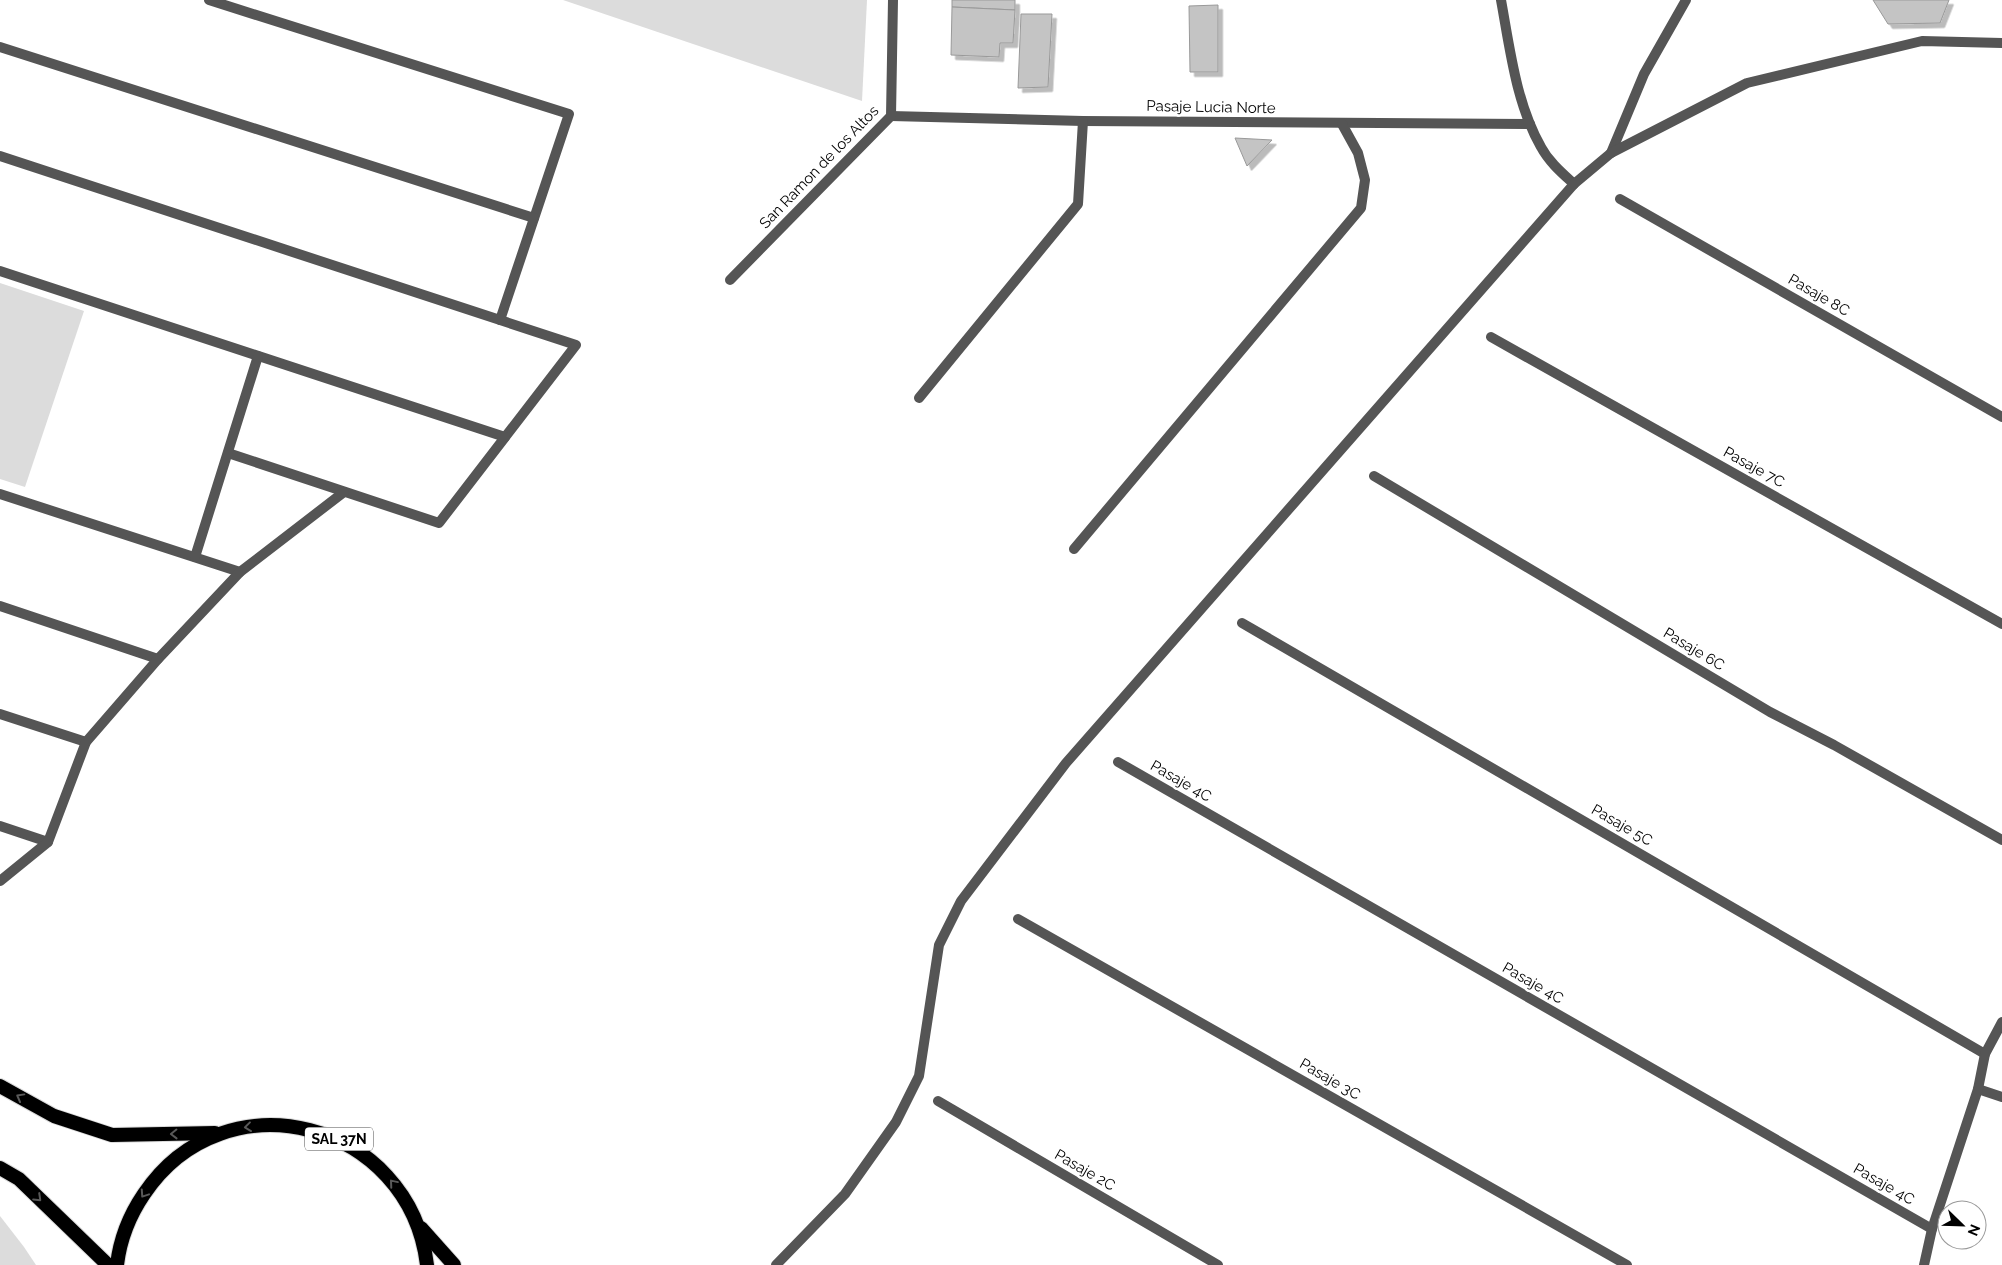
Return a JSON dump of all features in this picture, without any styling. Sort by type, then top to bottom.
[{"type":"highway","name":"SAL 37N","points":[[0,1086],[54,1116],[112,1135],[223,1133]]},
{"type":"highway","name":"SAL 37N","points":[[117,1265],[129,1219],[148,1187],[174,1160],[205,1140],[223,1133],[239,1128],[273,1125],[306,1129],[338,1139],[367,1157],[386,1174],[402,1194],[418,1224],[454,1265]]},
{"type":"highway","points":[[0,1168],[19,1179],[108,1265]]},
{"type":"highway","name":"SAL 37N","points":[[418,1224],[427,1265]]},
{"type":"street","points":[[209,0],[569,114],[500,320]]},
{"type":"street","name":"San Ramon de los Altos","points":[[730,280],[891,116],[893,0]]},
{"type":"street","points":[[1502,0],[1514,71],[1530,124],[1541,148],[1555,166],[1574,184]]},
{"type":"street","points":[[1611,153],[1644,74],[1686,0]]},
{"type":"street","points":[[776,1265],[845,1194],[896,1122],[919,1076],[939,945],[961,901],[1066,762],[1574,184],[1611,153],[1746,83],[1922,42],[2002,43]]},
{"type":"street","points":[[0,47],[534,218]]},
{"type":"street","name":"Pasaje Lucia Norte","points":[[891,116],[1083,121],[1530,124]]},
{"type":"street","points":[[919,398],[1078,204],[1083,121]]},
{"type":"street","points":[[1074,549],[1361,208],[1365,180],[1358,153],[1342,124]]},
{"type":"street","points":[[0,156],[576,345],[439,522],[228,453]]},
{"type":"street","name":"Pasaje 8C","points":[[1620,199],[2002,417]]},
{"type":"street","points":[[0,271],[505,437]]},
{"type":"street","name":"Pasaje 7C","points":[[1492,337],[2002,624]]},
{"type":"street","points":[[195,557],[258,356]]},
{"type":"street","name":"Pasaje 6C","points":[[1374,476],[1770,712],[1834,744],[2002,840]]},
{"type":"street","points":[[0,881],[48,842],[86,742],[158,659],[240,572],[344,492]]},
{"type":"street","points":[[0,494],[240,572]]},
{"type":"street","points":[[0,606],[158,659]]},
{"type":"street","name":"Pasaje 5C","points":[[1242,623],[1985,1054]]},
{"type":"street","points":[[0,714],[86,742]]},
{"type":"street","name":"Pasaje 4C","points":[[1118,762],[1932,1230]]},
{"type":"street","points":[[0,826],[48,842]]},
{"type":"street","name":"Pasaje 3C","points":[[1018,919],[1627,1265]]},
{"type":"street","points":[[1924,1265],[1932,1230],[1978,1089],[1985,1054],[2002,1022]]},
{"type":"street","points":[[1978,1089],[2002,1097]]},
{"type":"street","name":"Pasaje 2C","points":[[938,1102],[1218,1265]]},
{"type":"shaded area","points":[[563,0],[867,0],[862,101]]},
{"type":"shaded area","points":[[0,283],[84,311],[25,487],[0,479]]},
{"type":"shaded area","points":[[0,1216],[24,1247],[36,1265],[0,1265]]},
{"type":"building","points":[[952,0],[1015,0],[1015,10],[952,7]]},
{"type":"building","points":[[1873,0],[1949,0],[1940,23],[1888,24]]},
{"type":"building","points":[[1218,5],[1218,72],[1190,72],[1189,6]]},
{"type":"building","points":[[952,7],[1015,10],[1013,43],[1000,43],[999,57],[951,55]]},
{"type":"building","points":[[1021,14],[1052,14],[1048,87],[1018,88]]},
{"type":"building","points":[[1235,138],[1272,140],[1247,166]]}]
